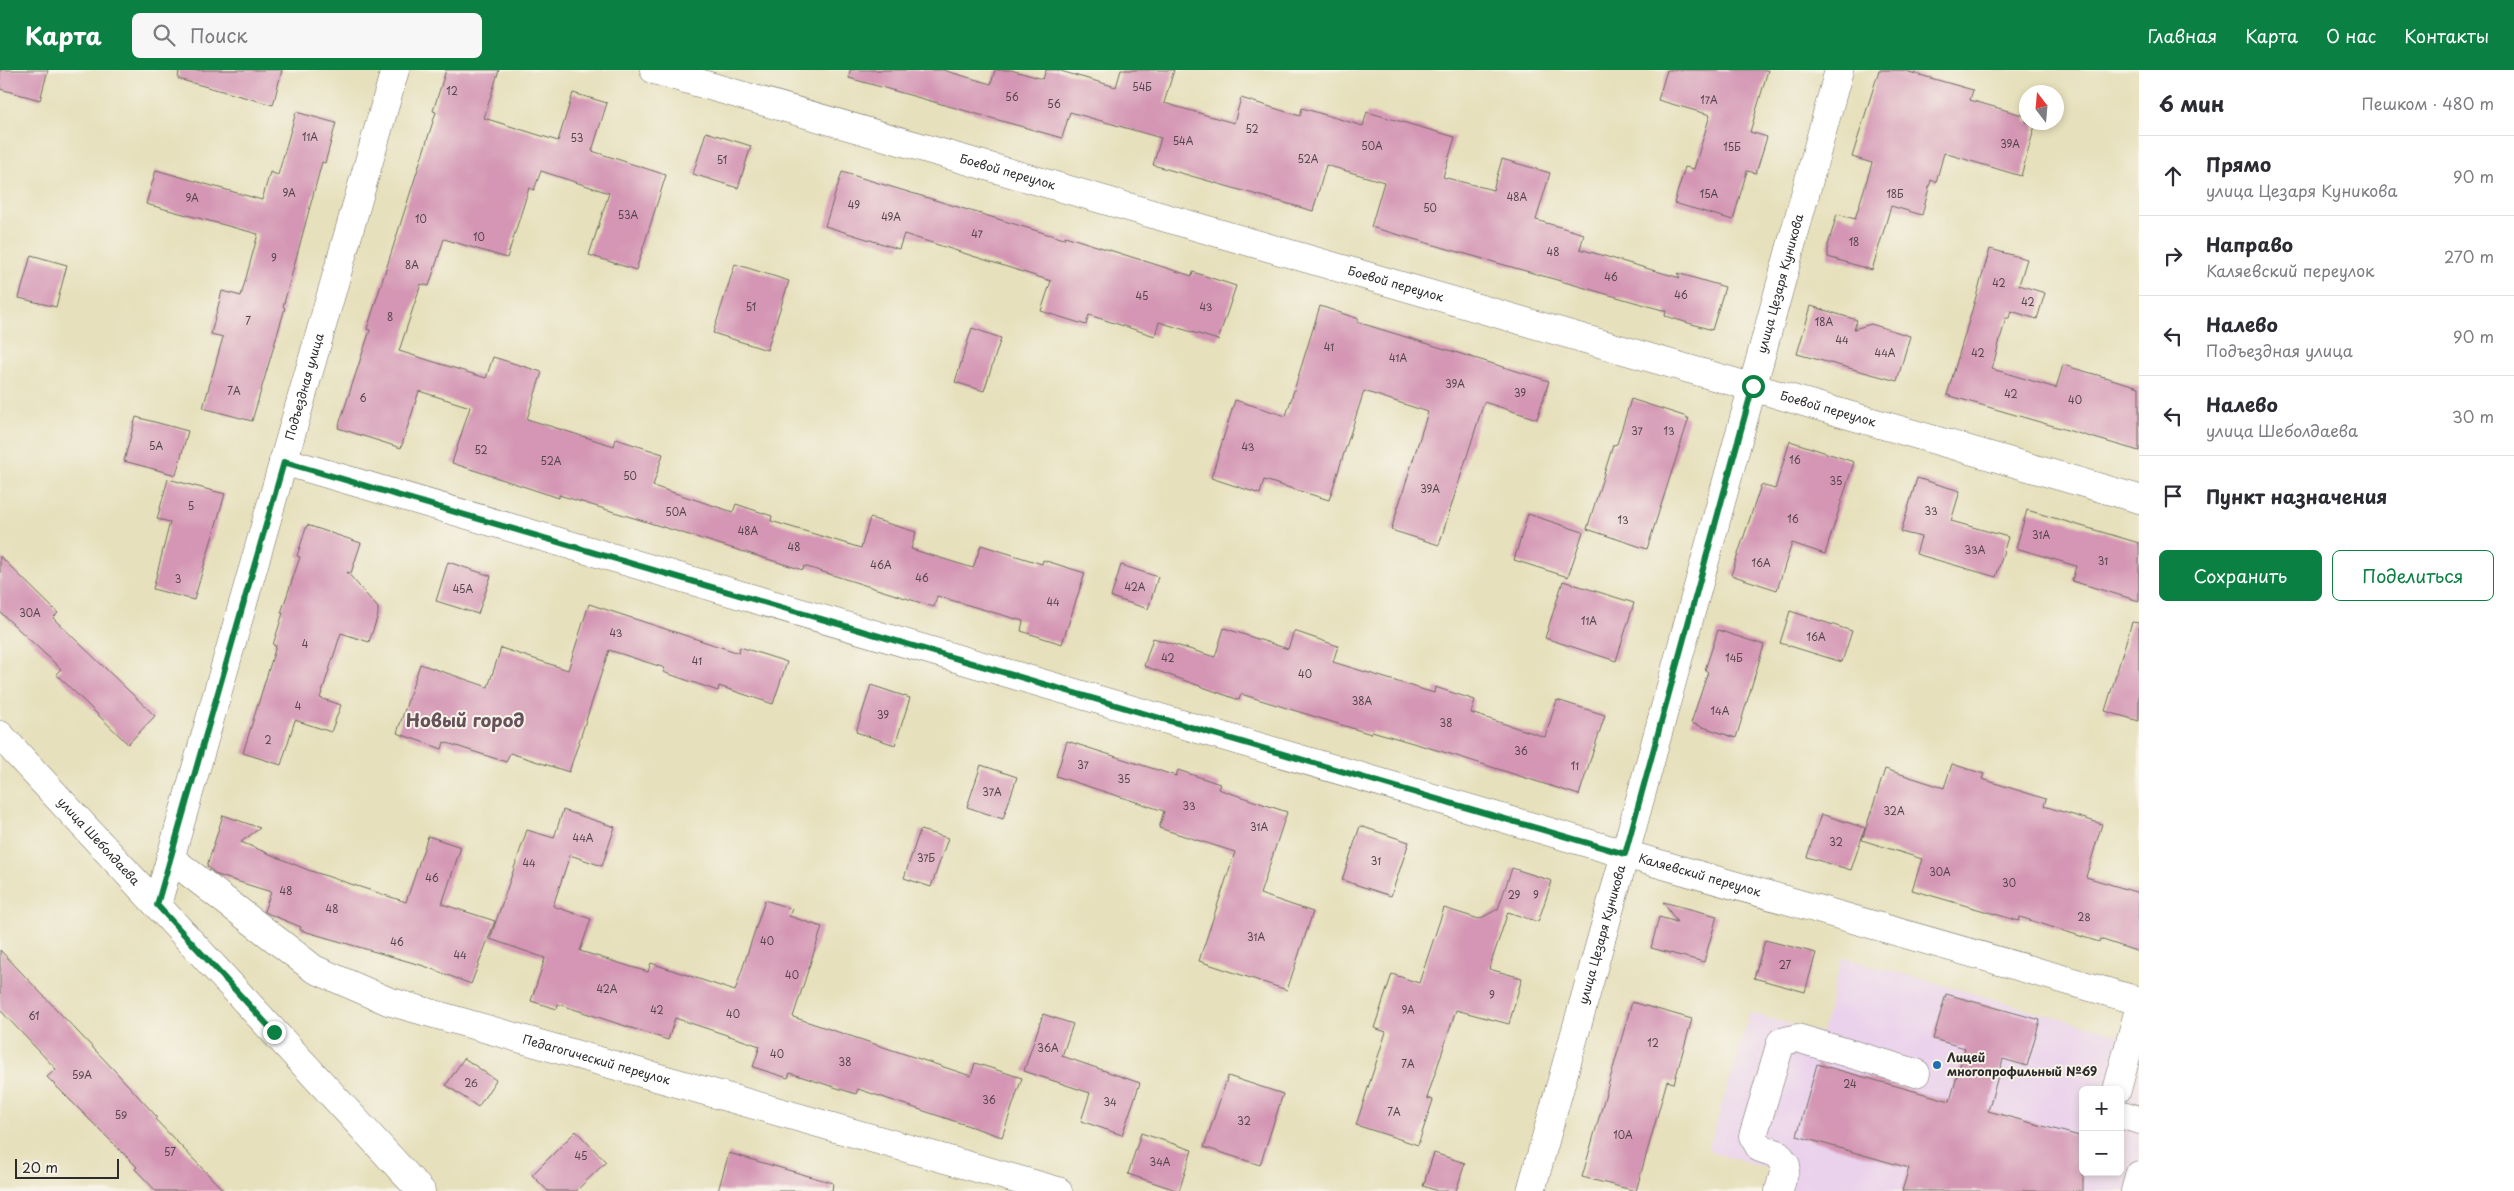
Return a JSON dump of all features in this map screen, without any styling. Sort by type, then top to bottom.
[{"type":"street","name":"Подъездная улица","points":[[157,905],[395,70]]},
{"type":"street","name":"Боевой переулок","points":[[654,70],[2139,499]]},
{"type":"street","name":"улица Цезаря Куникова","points":[[1530,1191],[1625,854],[1839,70]]},
{"type":"street","name":"Каляевский переулок","points":[[284,462],[1625,854],[2139,1002]]},
{"type":"street","name":"улица Шеболдаева","points":[[0,735],[421,1191]]},
{"type":"street","name":"Педагогический переулок","points":[[170,858],[314,969],[388,1001],[1058,1191]]},
{"type":"street","points":[[2118,1086],[2139,1009]]},
{"type":"street","points":[[1778,1191],[1786,1165],[1778,1154],[1760,1148],[1753,1136],[1781,1042],[1797,1038],[1916,1073]]},
{"type":"street","points":[[2124,1115],[2139,1120]]},
{"type":"street","points":[[2135,1191],[2139,1175]]},
{"type":"shaded area","name":"Лицей многопрофильный №69","points":[[1842,957],[2139,1040],[2139,1191],[1762,1191],[1769,1169],[1708,1151],[1750,1013],[1822,1033]]},
{"type":"building","points":[[0,70],[48,70],[40,100],[0,89]]},
{"type":"building","points":[[179,70],[282,70],[273,105],[178,79]]},
{"type":"building","points":[[446,70],[499,70],[484,118],[558,141],[573,93],[607,103],[592,151],[666,175],[636,270],[589,255],[609,193],[541,171],[534,190],[529,188],[507,258],[444,239],[429,286],[421,284],[399,351],[486,378],[493,357],[542,372],[527,419],[614,446],[616,439],[663,454],[653,486],[733,512],[736,504],[772,516],[771,521],[861,548],[870,518],[916,532],[911,549],[973,568],[981,545],[1042,564],[1043,560],[1085,573],[1062,644],[1021,631],[1023,621],[937,596],[934,607],[804,566],[803,570],[559,495],[559,498],[452,463],[470,407],[419,391],[401,448],[338,428],[370,330],[367,329],[436,112],[433,111]]},
{"type":"building","points":[[850,70],[943,70],[991,84],[995,70],[1011,70],[1043,79],[1046,70],[1057,70],[1116,87],[1121,70],[1174,70],[1164,103],[1234,123],[1241,98],[1300,116],[1302,108],[1363,126],[1367,112],[1455,137],[1443,177],[1493,190],[1502,159],[1550,173],[1536,220],[1584,234],[1580,249],[1680,278],[1677,273],[1725,287],[1712,330],[1665,316],[1666,311],[1371,227],[1384,182],[1326,165],[1313,211],[1153,165],[1161,138],[1070,112],[1062,138],[849,78]]},
{"type":"building","points":[[1667,70],[1768,70],[1750,132],[1767,137],[1756,173],[1747,171],[1733,220],[1674,203],[1685,167],[1694,169],[1710,115],[1658,100]]},
{"type":"building","points":[[1879,70],[1902,70],[1973,90],[1970,100],[2019,114],[2019,130],[2034,130],[2021,176],[1944,153],[1936,182],[1931,180],[1922,215],[1891,206],[1872,270],[1828,257],[1828,245],[1837,214],[1855,219],[1872,163],[1852,157]]},
{"type":"building","points":[[296,112],[336,123],[325,163],[322,162],[283,307],[285,308],[252,421],[203,408],[223,337],[211,334],[222,291],[241,296],[258,234],[146,204],[156,170],[262,200],[270,172],[278,175]]},
{"type":"building","points":[[706,132],[751,146],[738,188],[693,174]]},
{"type":"building","points":[[842,172],[1064,239],[1065,236],[1192,276],[1193,272],[1236,286],[1218,340],[1159,322],[1155,336],[1089,315],[1086,325],[1041,311],[1051,281],[904,234],[899,249],[825,226]]},
{"type":"building","points":[[1990,249],[2027,259],[2019,285],[2045,293],[2037,319],[2011,311],[2009,318],[2006,318],[1992,369],[2056,388],[2063,365],[2139,387],[2139,451],[1947,395]]},
{"type":"building","points":[[31,255],[67,265],[56,307],[19,298]]},
{"type":"building","points":[[735,264],[789,281],[767,350],[713,333]]},
{"type":"building","points":[[1320,306],[1359,319],[1357,322],[1549,381],[1537,419],[1484,402],[1439,545],[1391,530],[1428,412],[1364,391],[1329,500],[1264,480],[1260,494],[1211,478],[1235,400],[1286,416]]},
{"type":"building","points":[[1811,306],[1857,320],[1854,329],[1871,324],[1910,336],[1897,381],[1797,354]]},
{"type":"building","points":[[972,328],[1001,338],[984,391],[955,382]]},
{"type":"building","points":[[1631,399],[1687,417],[1686,419],[1689,418],[1647,549],[1587,529],[1613,445],[1617,444]]},
{"type":"building","points":[[136,417],[188,431],[176,475],[124,461]]},
{"type":"building","points":[[1790,441],[1854,462],[1825,554],[1792,543],[1777,590],[1731,575],[1761,485],[1775,489]]},
{"type":"building","points":[[1917,478],[1960,491],[1951,521],[2008,537],[1996,577],[1916,554],[1921,537],[1901,532]]},
{"type":"building","points":[[168,479],[225,494],[194,600],[153,589],[170,522],[157,519]]},
{"type":"building","points":[[2027,510],[2139,543],[2139,601],[2072,581],[2076,566],[2016,548]]},
{"type":"building","points":[[1528,514],[1583,532],[1568,577],[1514,560]]},
{"type":"building","points":[[307,525],[361,543],[351,573],[347,572],[378,608],[378,615],[369,642],[341,633],[320,698],[341,705],[331,732],[295,720],[281,765],[243,753],[276,646],[273,645],[283,613],[281,613],[300,557],[297,556]]},
{"type":"building","points":[[0,556],[58,613],[53,618],[155,716],[128,744],[56,674],[61,669],[0,612]]},
{"type":"building","points":[[448,562],[491,576],[478,614],[436,601]]},
{"type":"building","points":[[1121,565],[1158,577],[1148,609],[1111,597]]},
{"type":"building","points":[[1563,581],[1634,603],[1616,661],[1545,638]]},
{"type":"building","points":[[589,604],[739,653],[740,647],[787,662],[773,704],[719,686],[718,691],[663,672],[665,668],[609,650],[569,772],[510,753],[506,762],[444,742],[442,749],[397,733],[420,664],[488,687],[501,648],[568,670]]},
{"type":"building","points":[[1790,611],[1852,631],[1842,662],[1780,643]]},
{"type":"building","points":[[2132,622],[2139,623],[2139,721],[2105,711]]},
{"type":"building","points":[[1224,628],[1288,649],[1294,631],[1338,646],[1333,662],[1434,693],[1435,687],[1475,700],[1471,713],[1545,737],[1557,700],[1605,715],[1579,795],[1457,756],[1372,731],[1371,734],[1241,694],[1239,700],[1144,666],[1153,638],[1215,657]]},
{"type":"building","points":[[1718,630],[1764,645],[1736,738],[1691,723],[1708,672],[1705,670]]},
{"type":"building","points":[[871,685],[910,698],[895,745],[856,732]]},
{"type":"building","points":[[1067,741],[1176,776],[1178,770],[1220,784],[1218,789],[1287,812],[1260,894],[1313,912],[1287,990],[1199,961],[1235,852],[1159,828],[1164,811],[1056,776]]},
{"type":"building","points":[[1952,764],[1984,774],[1982,779],[2046,799],[2044,806],[2102,824],[2086,877],[2139,893],[2139,952],[2100,939],[2099,942],[2020,917],[2019,921],[1912,890],[1922,859],[1862,840],[1885,769],[1944,788]]},
{"type":"building","points":[[981,765],[1017,777],[1003,819],[967,807]]},
{"type":"building","points":[[563,810],[615,827],[602,866],[570,855],[553,906],[591,919],[580,951],[648,972],[651,963],[735,991],[765,900],[792,909],[789,916],[822,927],[793,1017],[971,1076],[975,1063],[1022,1078],[1002,1137],[858,1089],[856,1094],[790,1073],[788,1078],[753,1067],[760,1046],[675,1018],[668,1040],[558,1004],[557,1009],[531,1001],[545,958],[490,939],[527,830],[554,838]]},
{"type":"building","points":[[1821,814],[1865,828],[1851,870],[1807,857]]},
{"type":"building","points":[[223,815],[260,828],[241,842],[308,870],[406,902],[428,836],[461,847],[442,904],[495,921],[471,984],[424,966],[300,930],[301,927],[264,911],[271,892],[217,875],[207,866]]},
{"type":"building","points":[[1360,826],[1409,842],[1391,896],[1342,880]]},
{"type":"building","points":[[920,830],[948,838],[931,887],[904,878]]},
{"type":"building","points":[[1512,868],[1552,881],[1538,922],[1508,912],[1489,969],[1522,978],[1509,1024],[1456,1010],[1427,1098],[1433,1100],[1418,1145],[1356,1125],[1386,1032],[1374,1028],[1392,974],[1419,983],[1444,908],[1479,919],[1498,909]]},
{"type":"building","points":[[1663,902],[1717,916],[1704,962],[1651,948],[1659,917],[1677,922]]},
{"type":"building","points":[[1765,940],[1816,953],[1805,992],[1754,978]]},
{"type":"building","points":[[0,950],[116,1072],[157,1117],[155,1119],[224,1191],[156,1191],[135,1169],[137,1167],[47,1077],[56,1069],[0,1010]]},
{"type":"building","points":[[1946,994],[2040,1020],[2027,1066],[2003,1059],[1988,1111],[2079,1136],[2079,1176],[2083,1176],[2083,1191],[1902,1191],[1909,1168],[1797,1136],[1817,1064],[1950,1101],[1965,1048],[1933,1039]]},
{"type":"building","points":[[1632,1002],[1692,1019],[1674,1083],[1667,1081],[1636,1191],[1582,1177]]},
{"type":"building","points":[[1043,1014],[1073,1024],[1062,1056],[1140,1083],[1122,1135],[1081,1121],[1090,1093],[1024,1071]]},
{"type":"building","points":[[464,1058],[496,1080],[478,1107],[446,1085]]},
{"type":"building","points":[[1228,1076],[1283,1094],[1260,1165],[1204,1147]]},
{"type":"building","points":[[576,1131],[606,1162],[576,1191],[548,1191],[532,1175]]},
{"type":"building","points":[[1141,1133],[1192,1150],[1179,1191],[1128,1174]]},
{"type":"building","points":[[729,1153],[833,1183],[832,1191],[718,1191]]},
{"type":"building","points":[[1434,1153],[1465,1163],[1456,1191],[1437,1191],[1423,1186]]},
{"type":"place","name":"Лицей многопрофильный №69","points":[[1937,1065]]},
{"type":"district","name":"Новый город","points":[[465,721]]},
{"type":"route","points":[[274,1032],[157,905],[284,462],[1625,854],[1753,386]]}]
